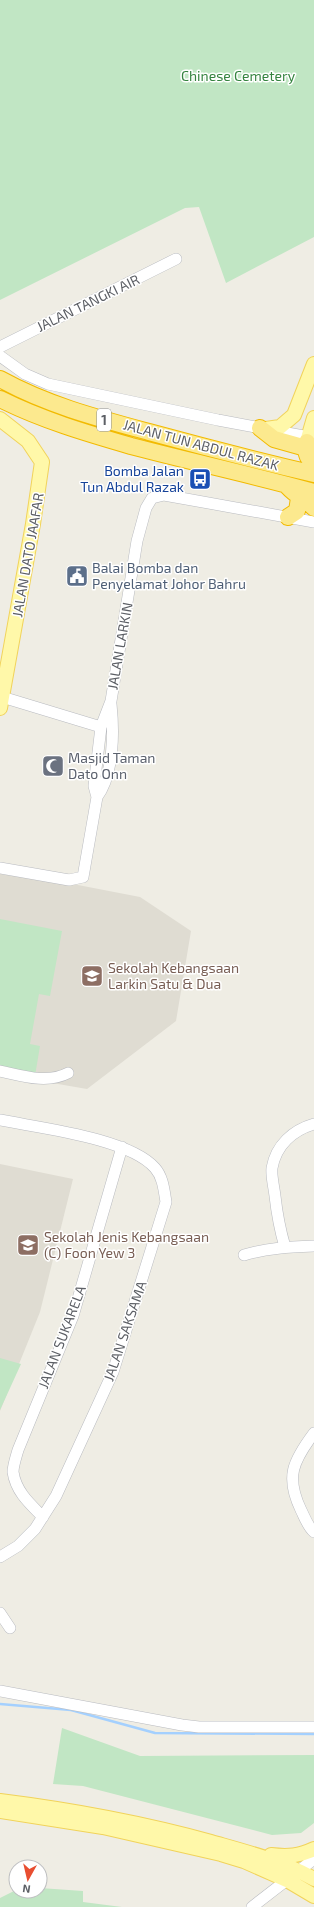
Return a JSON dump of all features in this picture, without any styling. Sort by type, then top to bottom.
[{"type":"highway","name":"JALAN TUN ABDUL RAZAK","points":[[0,379],[43,400],[93,417],[212,449],[314,474]]},
{"type":"highway","name":"JALAN TUN ABDUL RAZAK","points":[[0,399],[39,417],[94,435],[197,463],[314,492]]},
{"type":"highway","points":[[263,428],[274,439],[310,442],[307,456],[314,465]]},
{"type":"highway","points":[[286,484],[299,498],[308,502],[314,508]]},
{"type":"highway","points":[[288,517],[297,511],[299,498]]},
{"type":"main road","points":[[263,428],[280,427],[291,419],[298,407],[314,364]]},
{"type":"main road","points":[[310,442],[314,418]]},
{"type":"main road","name":"JALAN DATO JAAFAR","points":[[0,419],[28,441],[42,462],[31,539],[1,702]]},
{"type":"main road","points":[[0,1801],[52,1808],[164,1829],[243,1850],[299,1871],[314,1879]]},
{"type":"main road","points":[[0,1811],[103,1827],[221,1854],[244,1861],[287,1880],[314,1896]]},
{"type":"main road","points":[[243,1850],[289,1857],[302,1855],[314,1849]]},
{"type":"street","name":"JALAN TANGKI AIR","points":[[0,347],[176,259]]},
{"type":"street","points":[[0,356],[25,374],[48,384],[263,428]]},
{"type":"street","name":"JALAN LARKIN","points":[[0,868],[69,880],[83,876],[97,797],[94,786],[101,727],[111,702],[137,541],[146,508],[152,498],[164,495],[288,517]]},
{"type":"street","points":[[288,517],[314,522]]},
{"type":"street","points":[[1,702],[101,727],[110,758]]},
{"type":"street","name":"JALAN LARKIN","points":[[97,797],[104,788],[110,758],[113,733],[111,702]]},
{"type":"street","points":[[0,1071],[39,1079],[62,1076],[68,1073]]},
{"type":"street","name":"JALAN SAKSAMA","points":[[0,1120],[71,1134],[122,1147],[143,1158],[154,1167],[162,1180],[166,1202],[113,1372],[56,1496],[35,1530],[18,1546],[0,1557]]},
{"type":"street","points":[[285,1247],[278,1223],[272,1169],[276,1155],[282,1144],[292,1134],[314,1125]]},
{"type":"street","name":"JALAN SUKARELA","points":[[43,1517],[25,1500],[18,1487],[13,1471],[14,1464],[18,1450],[73,1316],[122,1147]]},
{"type":"street","points":[[244,1255],[258,1251],[285,1247],[314,1246]]},
{"type":"street","points":[[314,1433],[300,1452],[294,1467],[292,1484],[298,1504],[314,1532]]},
{"type":"street","points":[[0,1613],[10,1628]]},
{"type":"street","points":[[0,1691],[199,1727],[314,1726]]},
{"type":"street","points":[[252,1907],[314,1859]]},
{"type":"shaded area","name":"Sekolah Kebangsaan Larkin Satu & Dua","points":[[0,874],[78,885],[140,897],[191,931],[176,1021],[87,1089],[0,1074]]},
{"type":"shaded area","name":"Sekolah Jenis Kebangsaan (C) Foon Yew 3","points":[[0,1164],[73,1179],[40,1312],[0,1411]]},
{"type":"green space","name":"Chinese Cemetery","points":[[0,0],[314,0],[314,237],[226,283],[199,207],[185,208],[0,300]]},
{"type":"green space","points":[[0,919],[62,931],[50,996],[39,994],[30,1044],[40,1046],[35,1076],[0,1070]]},
{"type":"green space","points":[[0,1358],[21,1364],[0,1410]]},
{"type":"green space","points":[[62,1728],[140,1756],[314,1755],[314,1823],[301,1833],[272,1835],[83,1786],[53,1784]]},
{"type":"green space","points":[[48,1889],[83,1891],[83,1902],[122,1907],[0,1907],[0,1898],[8,1894],[8,1899],[48,1899]]},
{"type":"waterway","points":[[0,1704],[71,1710],[155,1733],[314,1734]]},
{"type":"place","name":"Bomba Jalan Tun Abdul Razak","points":[[200,479]]},
{"type":"place","name":"Balai Bomba dan Penyelamat Johor Bahru","points":[[77,576]]},
{"type":"place","name":"Masjid Taman Dato Onn","points":[[53,766]]},
{"type":"place","name":"Sekolah Kebangsaan Larkin Satu & Dua","points":[[92,976]]},
{"type":"place","name":"Sekolah Jenis Kebangsaan (C) Foon Yew 3","points":[[28,1245]]}]
